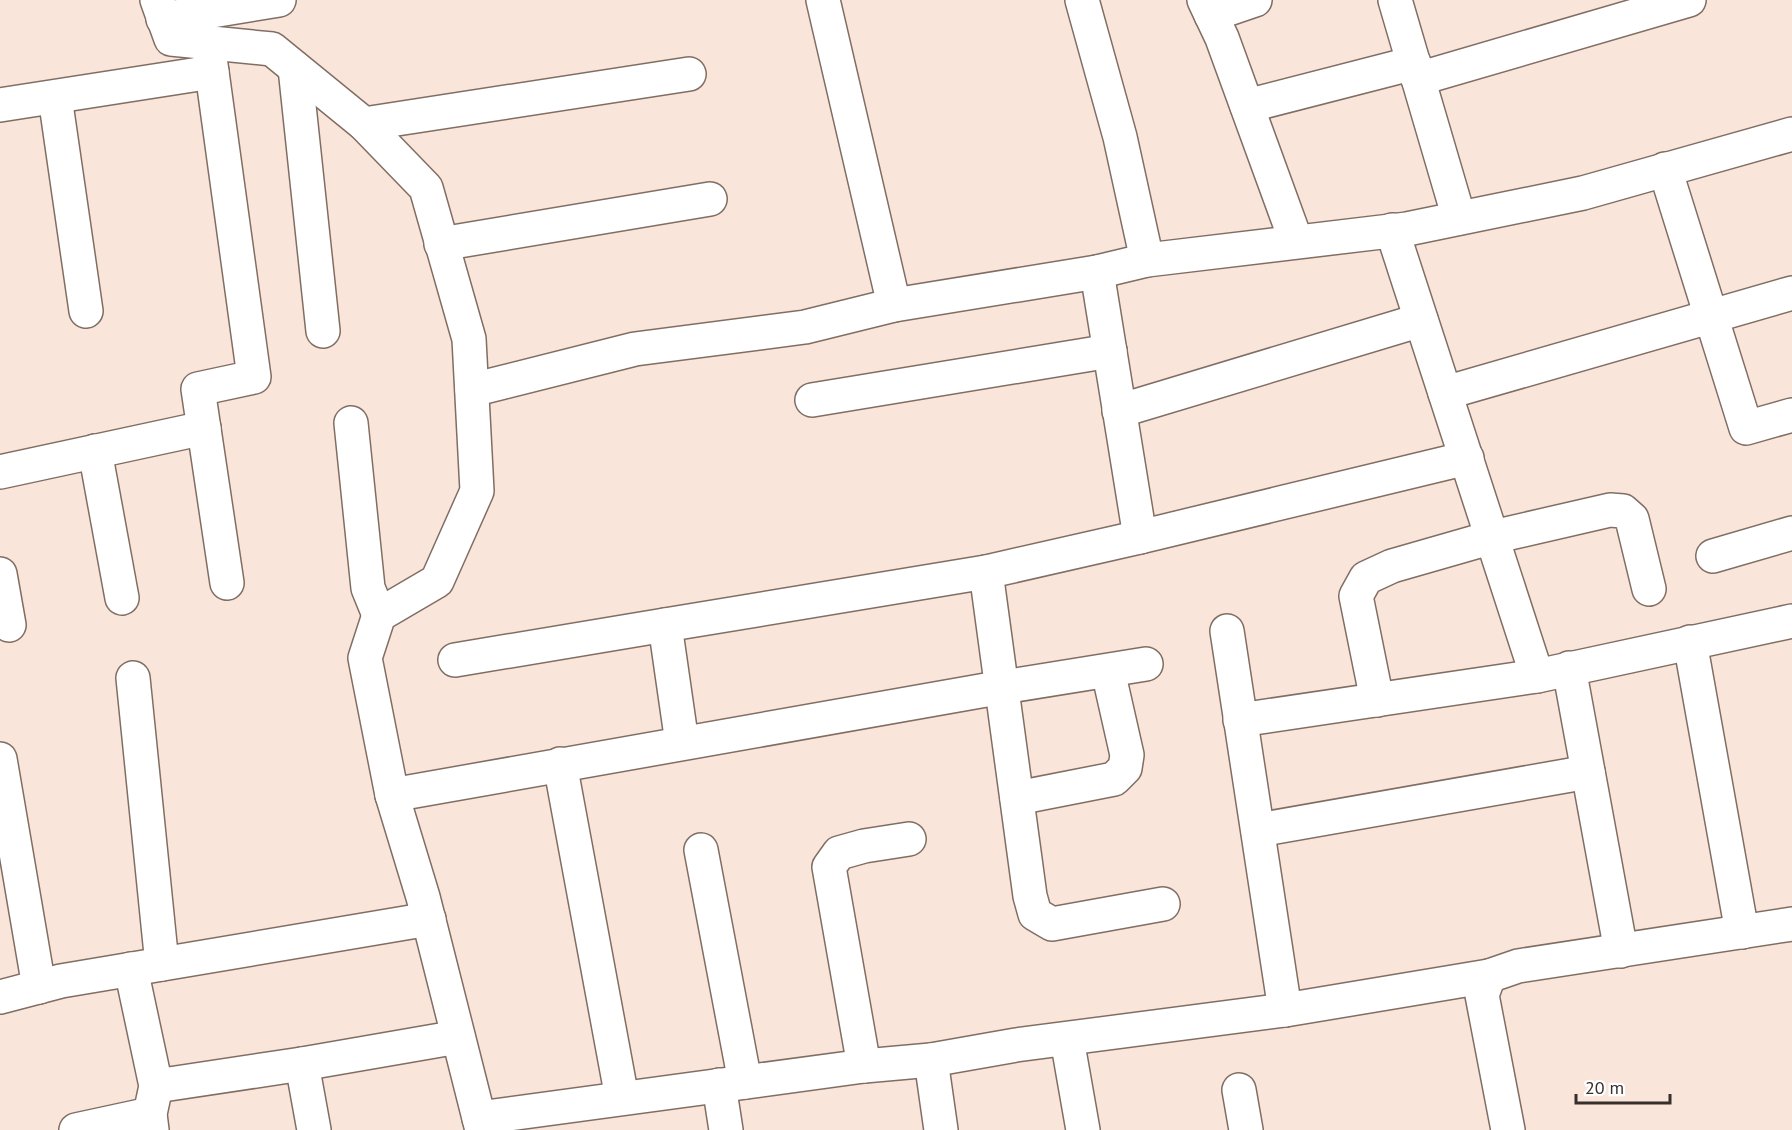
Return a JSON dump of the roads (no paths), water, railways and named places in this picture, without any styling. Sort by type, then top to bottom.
[{"type":"street","points":[[210,58],[171,39],[160,9],[279,0]]},
{"type":"street","points":[[824,0],[894,305]]},
{"type":"street","points":[[1082,0],[1120,137],[1147,260]]},
{"type":"street","points":[[1255,0],[1208,7],[1222,38],[1296,241]]},
{"type":"street","points":[[1395,0],[1460,218]]},
{"type":"street","points":[[1247,106],[1416,71],[1689,0]]},
{"type":"street","points":[[2,101],[55,97],[210,58],[272,49],[364,124],[426,188],[469,339],[477,491],[437,581],[380,615],[365,658],[392,795],[429,919],[480,1124],[622,1098],[864,1066],[931,1060],[1016,1045],[1285,1010],[1489,976],[1518,966],[1792,924]]},
{"type":"street","points":[[210,58],[254,377],[198,389],[227,583]]},
{"type":"street","points":[[295,68],[323,331]]},
{"type":"street","points":[[364,124],[689,74]]},
{"type":"street","points":[[55,97],[86,311]]},
{"type":"street","points":[[472,390],[635,349],[805,327],[894,305],[1097,272],[1147,260],[1392,231],[1460,218],[1583,193],[1792,134]]},
{"type":"street","points":[[1665,170],[1746,428],[1792,415]]},
{"type":"street","points":[[441,244],[710,199]]},
{"type":"street","points":[[1392,231],[1538,676]]},
{"type":"street","points":[[1097,272],[1140,537]]},
{"type":"street","points":[[1445,393],[1792,293]]},
{"type":"street","points":[[1119,411],[1421,320]]},
{"type":"street","points":[[812,400],[1110,351]]},
{"type":"street","points":[[351,423],[368,588],[380,615]]},
{"type":"street","points":[[0,472],[204,428]]},
{"type":"street","points":[[95,451],[122,598]]},
{"type":"street","points":[[455,660],[986,572],[1467,458]]},
{"type":"street","points":[[1377,700],[1356,596],[1366,578],[1392,566],[1492,537],[1610,510],[1623,511],[1632,519],[1649,589]]},
{"type":"street","points":[[1713,556],[1792,533]]},
{"type":"street","points":[[986,572],[1030,896],[1035,914],[1052,924],[1163,904]]},
{"type":"street","points":[[0,574],[9,625]]},
{"type":"street","points":[[1240,720],[1538,676],[1792,621]]},
{"type":"street","points":[[665,625],[682,743]]},
{"type":"street","points":[[1227,631],[1285,1010]]},
{"type":"street","points":[[1690,642],[1742,932]]},
{"type":"street","points":[[392,795],[1003,687],[1146,664]]},
{"type":"street","points":[[1569,668],[1621,951]]},
{"type":"street","points":[[1017,798],[1113,779],[1125,768],[1127,754],[1108,670]]},
{"type":"street","points":[[133,678],[153,1110]]},
{"type":"street","points":[[0,759],[5,819],[39,987]]},
{"type":"street","points":[[560,764],[622,1098]]},
{"type":"street","points":[[1258,830],[1588,772]]},
{"type":"street","points":[[864,1066],[829,867],[838,853],[864,846],[909,839]]},
{"type":"street","points":[[701,850],[732,1084],[726,1130]]},
{"type":"street","points":[[0,997],[39,987],[147,967],[429,919]]},
{"type":"street","points":[[1489,976],[1482,995],[1508,1130]]},
{"type":"street","points":[[76,1130],[153,1110],[302,1064],[458,1037]]},
{"type":"street","points":[[1067,1039],[1083,1130]]},
{"type":"street","points":[[931,1060],[940,1130]]},
{"type":"street","points":[[302,1064],[314,1130]]},
{"type":"street","points":[[1239,1090],[1246,1130]]}]
